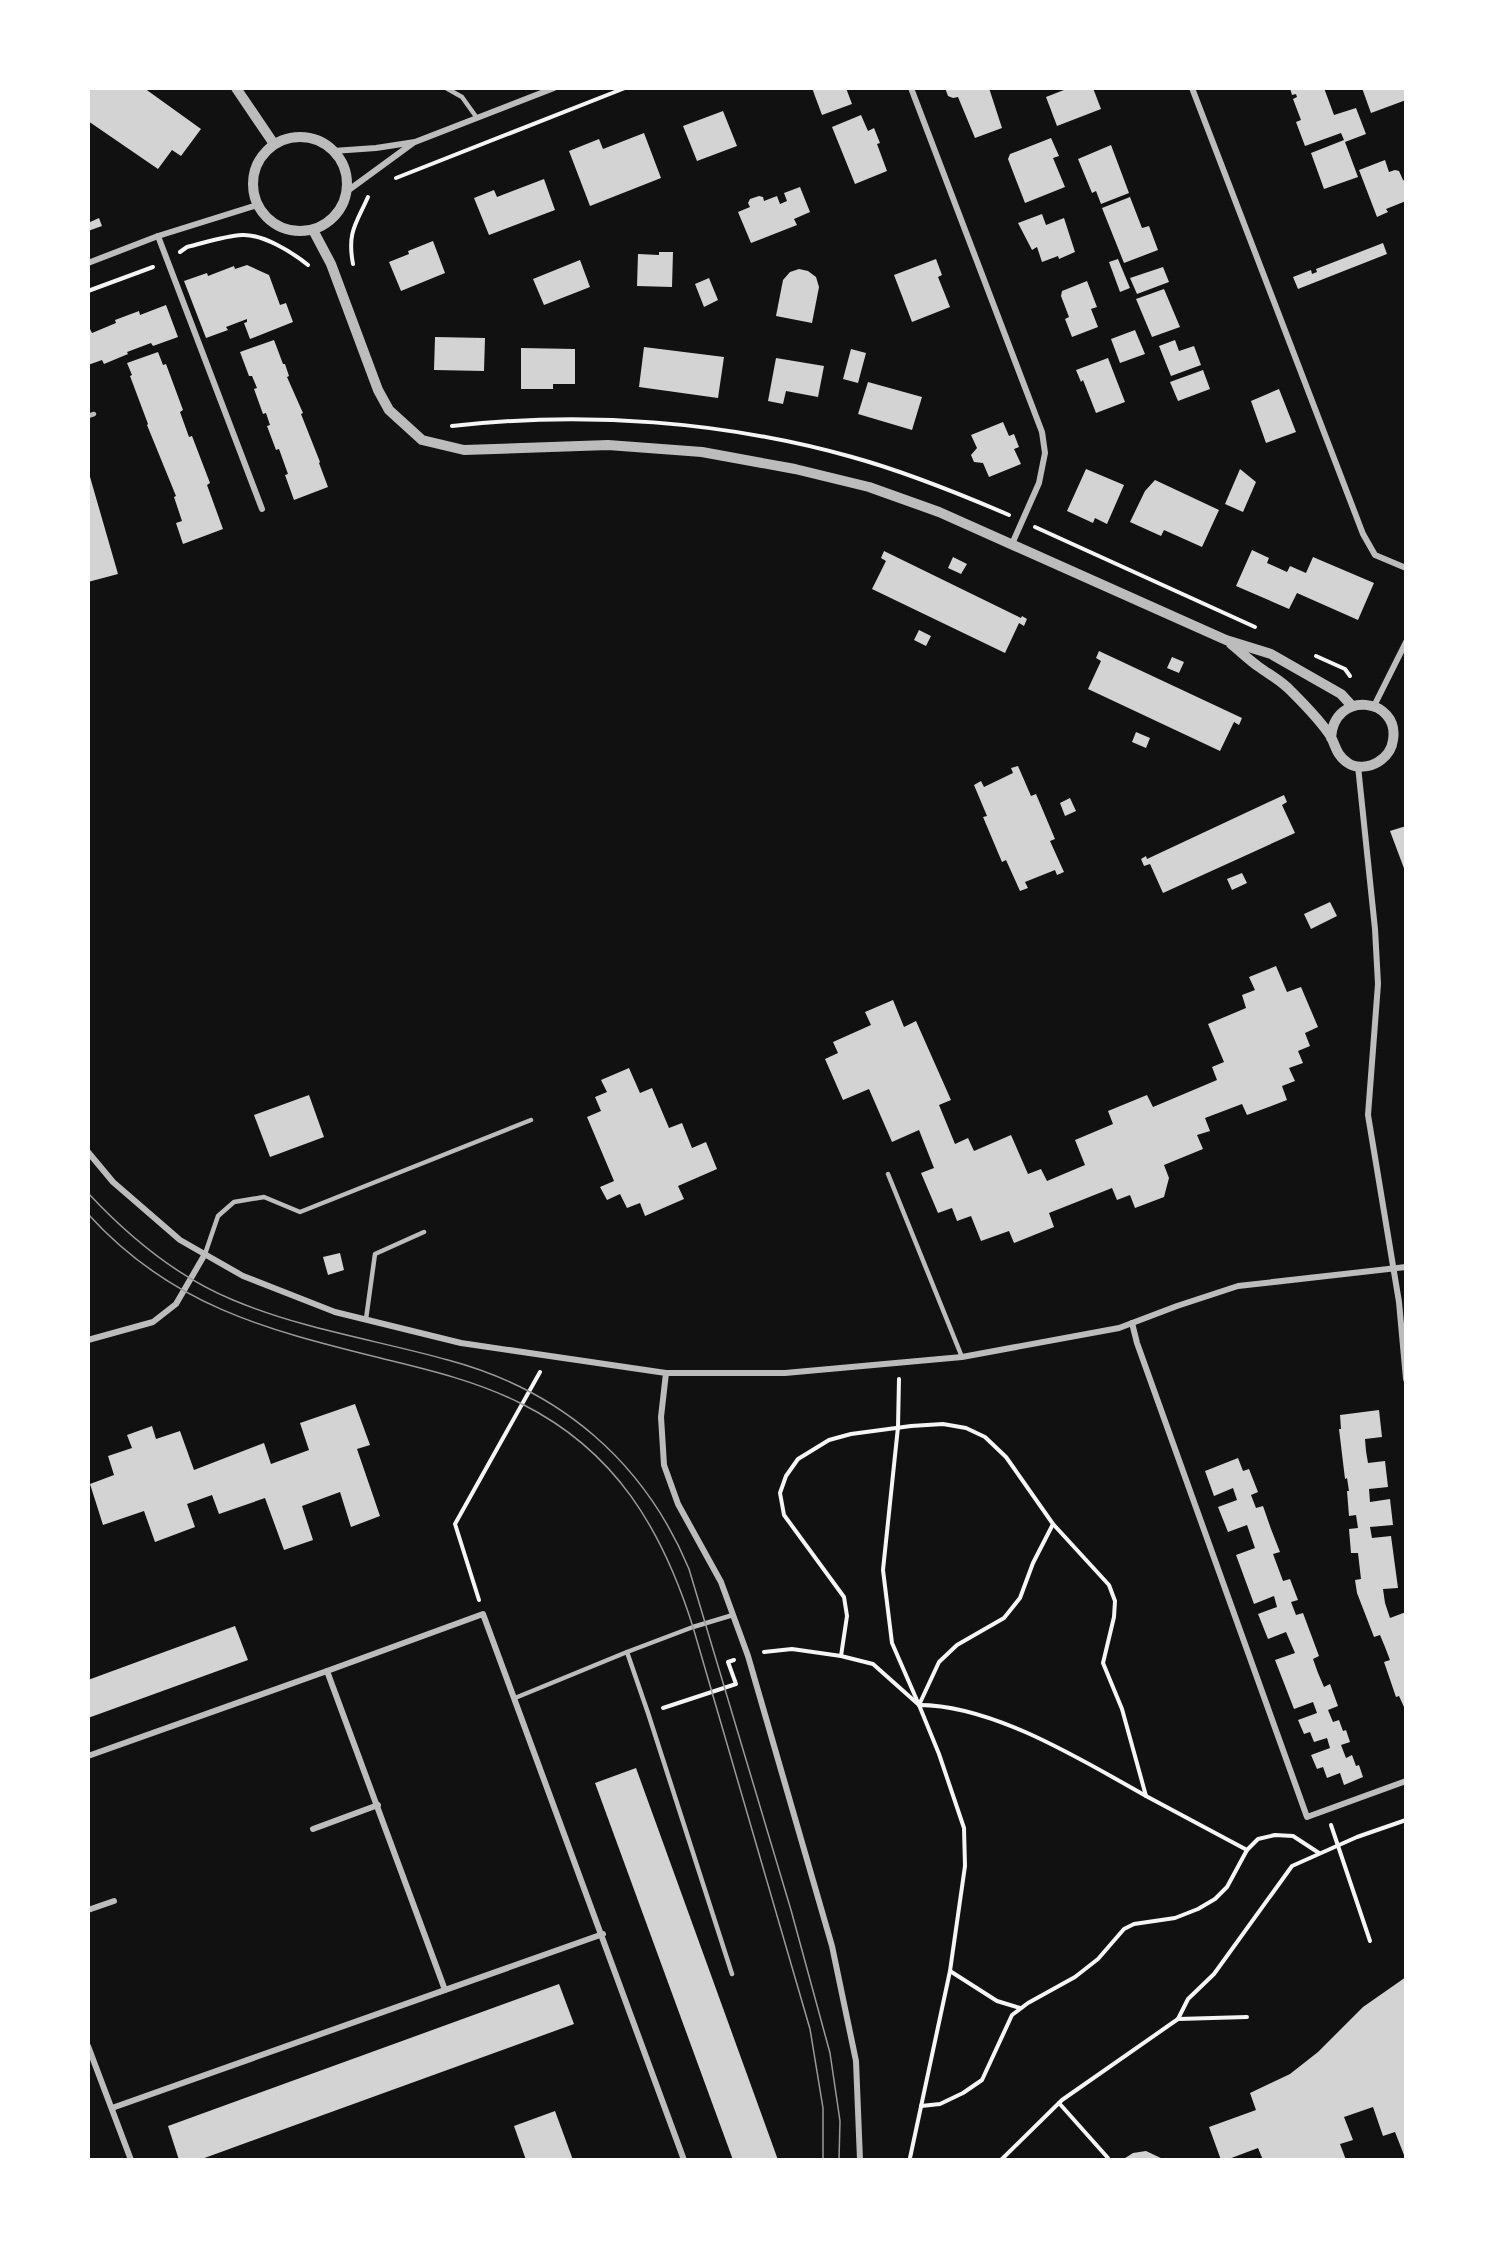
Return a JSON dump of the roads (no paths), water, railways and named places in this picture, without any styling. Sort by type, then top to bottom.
[{"type":"street","points":[[236,88],[274,144]]},
{"type":"street","points":[[333,151],[415,142],[554,88]]},
{"type":"street","points":[[911,88],[1042,432],[1046,453],[1039,483],[1012,544]]},
{"type":"street","points":[[1192,88],[1363,534],[1375,555],[1406,568]]},
{"type":"street","points":[[303,136],[316,139],[333,151],[345,168],[348,183],[338,213],[327,223],[313,230],[300,231],[288,230],[276,225],[266,217],[257,205],[253,193],[256,164],[265,152],[282,140],[303,136]]},
{"type":"street","points":[[346,192],[415,142]]},
{"type":"street","points":[[88,263],[158,236],[257,205]]},
{"type":"street","points":[[313,230],[331,264],[378,390],[389,410],[422,440],[464,450],[608,445],[702,452],[795,469],[869,487],[939,512],[1226,640],[1271,654],[1356,705]]},
{"type":"street","points":[[158,236],[262,509]]},
{"type":"street","points":[[1226,640],[1259,668],[1279,679],[1331,738],[1338,754],[1350,765],[1372,765],[1380,760],[1392,746],[1394,736],[1389,718],[1374,706],[1356,705],[1340,713],[1335,720],[1331,738]]},
{"type":"street","points":[[1374,706],[1406,642]]},
{"type":"street","points":[[1394,736],[1406,742]]},
{"type":"street","points":[[1358,766],[1375,929],[1377,984],[1368,1115],[1399,1302],[1406,1379]]},
{"type":"street","points":[[88,1152],[113,1182],[180,1240],[243,1276],[335,1312],[460,1343],[666,1373],[785,1373],[962,1357],[1119,1328],[1238,1286],[1406,1267]]},
{"type":"street","points":[[88,1340],[153,1322],[176,1304],[205,1254]]},
{"type":"street","points":[[1132,1323],[1137,1343],[1307,1817],[1406,1780]]},
{"type":"street","points":[[666,1373],[661,1417],[664,1465],[678,1504],[721,1582],[748,1656],[832,1946],[856,2061],[860,2160]]},
{"type":"street","points":[[88,1756],[483,1614],[603,1934],[684,2160]]},
{"type":"street","points":[[327,1671],[445,1990]]},
{"type":"street","points":[[313,1829],[378,1805]]},
{"type":"street","points":[[88,1910],[114,1901]]},
{"type":"street","points":[[112,2108],[603,1934]]},
{"type":"street","points":[[88,2046],[131,2160]]},
{"type":"lane","points":[[446,88],[462,97],[477,118]]},
{"type":"lane","points":[[205,1254],[218,1216],[234,1202],[264,1197],[300,1212],[531,1120]]},
{"type":"lane","points":[[888,1174],[962,1357]]},
{"type":"lane","points":[[366,1319],[375,1254],[424,1233]]},
{"type":"lane","points":[[515,1698],[627,1652],[693,1627],[733,1615]]},
{"type":"lane","points":[[627,1652],[732,1974]]},
{"type":"tram line","points":[[88,1193],[137,1240],[173,1268],[212,1291],[286,1319],[448,1360],[489,1373],[527,1390],[562,1411],[594,1435],[623,1463],[648,1495],[670,1530],[689,1569],[791,1910],[830,2053],[840,2121],[839,2160]]},
{"type":"tram line","points":[[88,1214],[120,1246],[153,1272],[188,1293],[224,1310],[301,1337],[454,1377],[522,1404],[555,1423],[584,1445],[609,1469],[631,1496],[650,1526],[681,1591],[810,2029],[823,2108],[823,2160]]}]
